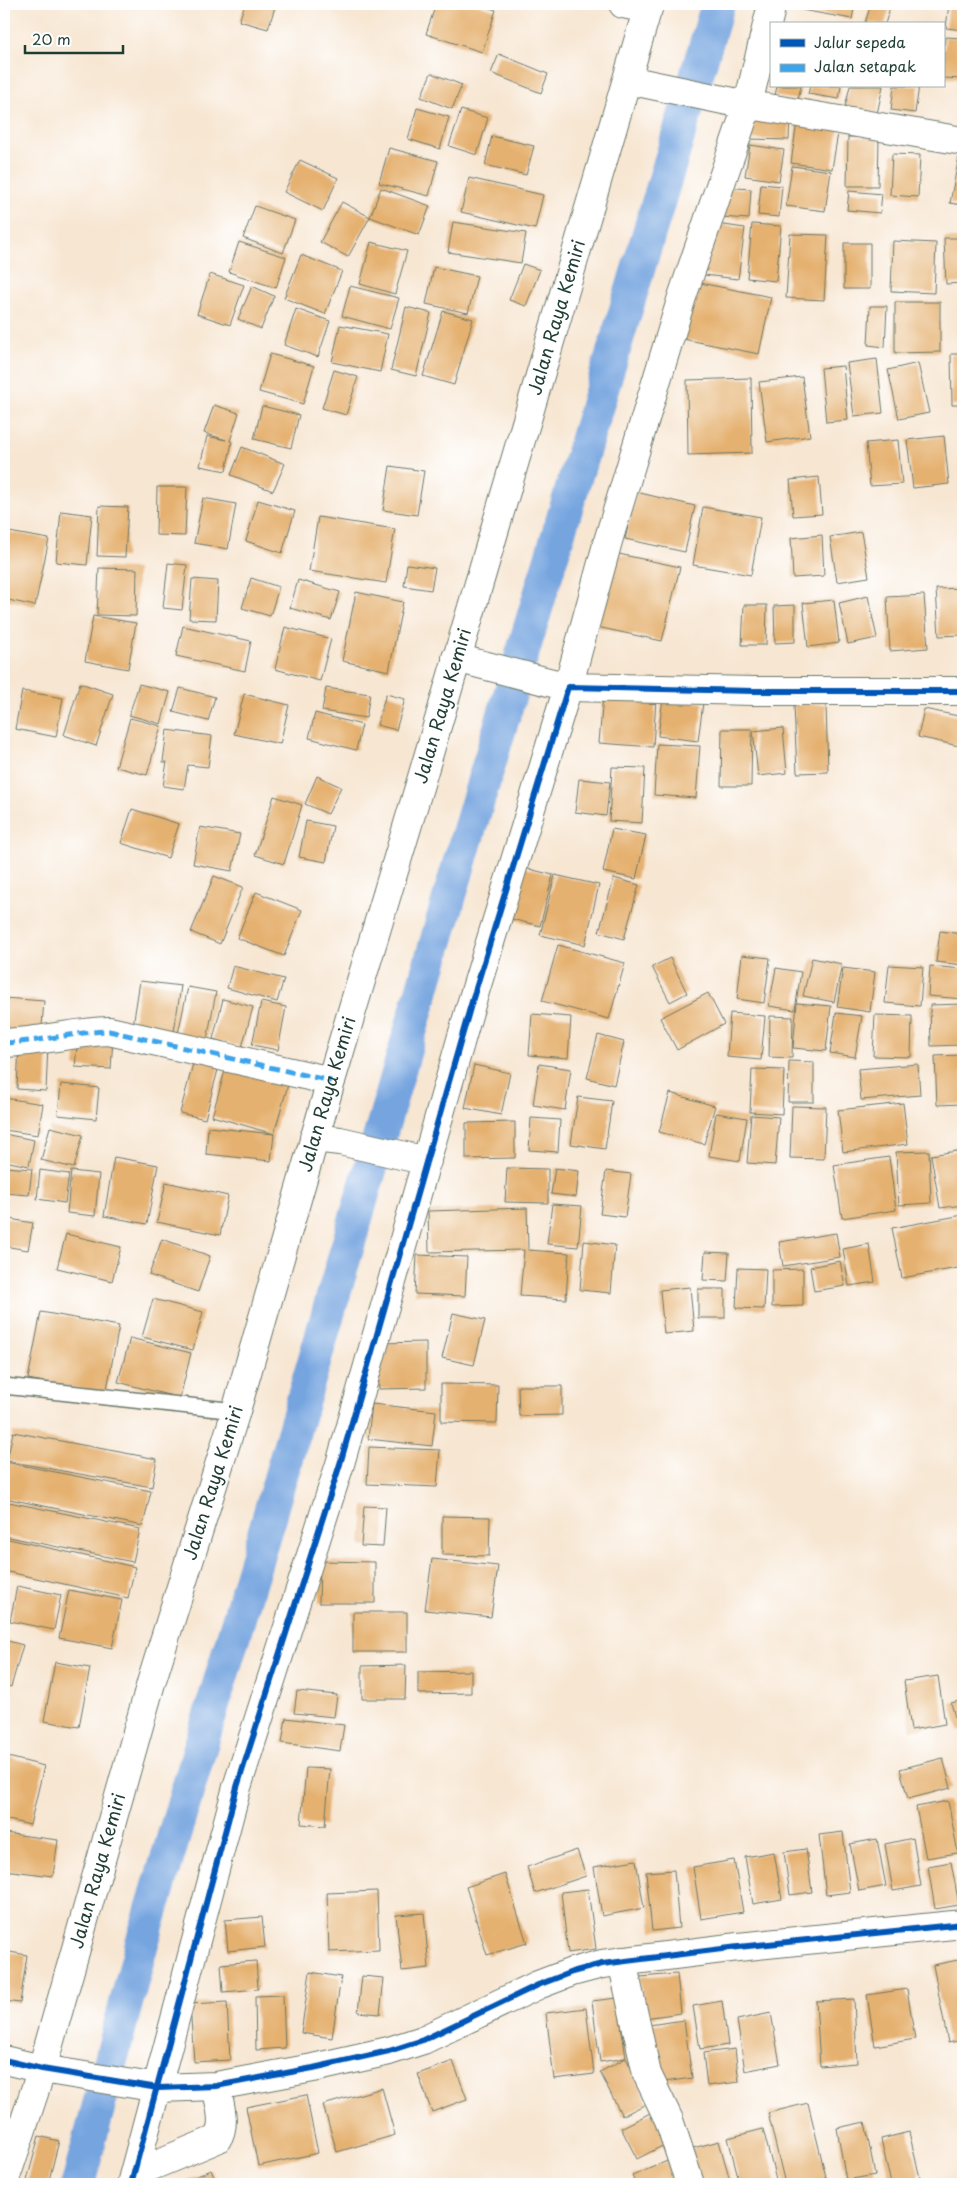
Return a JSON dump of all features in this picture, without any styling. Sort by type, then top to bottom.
[{"type":"street","points":[[133,2178],[151,2087],[237,1787],[340,1464],[422,1160],[473,998],[562,685],[608,542],[772,4]]},
{"type":"street","name":"Jalan Raya Kemiri","points":[[4,2183],[54,2071],[151,1683],[236,1411],[327,1140],[330,1080],[456,658],[639,83],[640,5]]},
{"type":"street","points":[[639,83],[741,103],[963,141]]},
{"type":"street","points":[[456,658],[562,685],[754,691],[963,691]]},
{"type":"street","points":[[4,1043],[36,1042],[87,1032],[115,1031],[330,1080]]},
{"type":"street","points":[[327,1140],[422,1160]]},
{"type":"street","points":[[4,2060],[54,2071],[151,2087],[216,2086],[313,2068],[389,2051],[431,2037],[538,1985],[572,1972],[622,1961],[963,1924]]},
{"type":"street","points":[[622,1961],[647,2074],[669,2120],[690,2184]]},
{"type":"street","points":[[133,2178],[217,2139],[220,2134],[222,2120],[216,2086]]},
{"type":"lane","points":[[4,1386],[236,1411]]},
{"type":"building","points":[[4,4],[10,4],[4,20]]},
{"type":"building","points":[[245,4],[276,4],[268,29],[239,21]]},
{"type":"building","points":[[436,4],[477,4],[496,10],[482,52],[426,34]]},
{"type":"building","points":[[803,4],[855,4],[852,19],[802,10]]},
{"type":"building","points":[[871,4],[891,4],[886,22],[865,22]]},
{"type":"building","points":[[949,4],[963,4],[963,30],[946,28]]},
{"type":"building","points":[[945,37],[963,38],[963,79],[944,78]]},
{"type":"building","points":[[499,54],[548,74],[541,93],[491,73]]},
{"type":"building","points":[[431,73],[462,85],[452,109],[421,97]]},
{"type":"building","points":[[777,88],[801,88],[798,100],[775,96]]},
{"type":"building","points":[[810,88],[841,88],[839,99],[808,94]]},
{"type":"building","points":[[850,88],[883,88],[877,114],[845,107]]},
{"type":"building","points":[[894,88],[919,88],[915,113],[891,110]]},
{"type":"building","points":[[417,108],[449,117],[440,149],[408,139]]},
{"type":"building","points":[[461,110],[488,118],[477,155],[449,146]]},
{"type":"building","points":[[749,113],[790,114],[789,140],[748,139]]},
{"type":"building","points":[[798,115],[840,121],[832,169],[791,163]]},
{"type":"building","points":[[492,136],[534,146],[526,175],[485,165]]},
{"type":"building","points":[[848,137],[879,137],[878,186],[847,186]]},
{"type":"building","points":[[750,145],[784,150],[779,181],[745,176]]},
{"type":"building","points":[[389,148],[438,161],[429,196],[379,183]]},
{"type":"building","points":[[892,154],[920,155],[918,197],[890,195]]},
{"type":"building","points":[[959,156],[963,156],[963,205],[950,203]]},
{"type":"building","points":[[300,160],[338,178],[323,211],[284,192]]},
{"type":"building","points":[[792,166],[831,171],[825,211],[786,206]]},
{"type":"building","points":[[469,178],[543,195],[535,229],[461,212]]},
{"type":"building","points":[[761,184],[782,186],[779,217],[758,215]]},
{"type":"building","points":[[723,187],[751,189],[749,219],[721,217]]},
{"type":"building","points":[[381,188],[430,206],[419,235],[370,217]]},
{"type":"building","points":[[849,191],[882,194],[880,213],[847,210]]},
{"type":"building","points":[[342,202],[370,217],[348,257],[320,242]]},
{"type":"building","points":[[255,206],[295,220],[283,253],[243,238]]},
{"type":"building","points":[[453,222],[526,233],[521,263],[448,252]]},
{"type":"building","points":[[710,223],[745,228],[738,279],[704,275]]},
{"type":"building","points":[[752,224],[781,226],[776,281],[747,278]]},
{"type":"building","points":[[790,234],[828,235],[824,300],[786,298]]},
{"type":"building","points":[[944,238],[963,238],[963,283],[946,284]]},
{"type":"building","points":[[893,241],[936,243],[934,293],[891,291]]},
{"type":"building","points":[[239,242],[286,257],[276,288],[229,272]]},
{"type":"building","points":[[371,242],[407,251],[395,294],[360,284]]},
{"type":"building","points":[[844,243],[870,243],[870,289],[844,289]]},
{"type":"building","points":[[301,255],[342,271],[325,314],[284,298]]},
{"type":"building","points":[[523,264],[540,270],[526,306],[509,300]]},
{"type":"building","points":[[434,267],[477,276],[468,313],[426,304]]},
{"type":"building","points":[[210,274],[244,285],[230,325],[197,314]]},
{"type":"building","points":[[690,281],[771,297],[759,354],[678,338]]},
{"type":"building","points":[[252,286],[274,296],[261,329],[238,319]]},
{"type":"building","points":[[350,286],[399,298],[390,329],[342,316]]},
{"type":"building","points":[[895,302],[940,302],[940,352],[895,353]]},
{"type":"building","points":[[870,306],[887,306],[885,347],[868,345]]},
{"type":"building","points":[[406,307],[431,313],[416,376],[391,370]]},
{"type":"building","points":[[296,309],[330,321],[318,357],[284,345]]},
{"type":"building","points":[[443,311],[473,319],[454,385],[423,376]]},
{"type":"building","points":[[340,325],[388,334],[380,372],[332,362]]},
{"type":"building","points":[[270,354],[314,366],[303,404],[259,392]]},
{"type":"building","points":[[951,354],[963,354],[963,405],[952,405]]},
{"type":"building","points":[[877,359],[883,413],[854,416],[847,363]]},
{"type":"building","points":[[918,363],[929,413],[899,419],[888,370]]},
{"type":"building","points":[[843,366],[848,420],[826,422],[821,368]]},
{"type":"building","points":[[334,370],[358,377],[346,415],[322,408]]},
{"type":"building","points":[[802,377],[810,436],[767,442],[759,382]]},
{"type":"building","points":[[751,378],[752,453],[688,455],[687,380]]},
{"type":"building","points":[[214,405],[239,413],[230,441],[232,442],[226,471],[200,466],[207,436],[226,440],[204,433]]},
{"type":"building","points":[[262,406],[299,415],[291,448],[254,439]]},
{"type":"building","points":[[944,436],[949,484],[913,488],[907,440]]},
{"type":"building","points":[[898,440],[902,484],[870,486],[866,443]]},
{"type":"building","points":[[242,447],[285,464],[273,491],[231,475]]},
{"type":"building","points":[[390,466],[424,471],[417,515],[383,510]]},
{"type":"building","points":[[819,477],[822,514],[793,516],[790,480]]},
{"type":"building","points":[[157,487],[187,487],[185,536],[156,535]]},
{"type":"building","points":[[636,492],[695,506],[685,552],[625,539]]},
{"type":"building","points":[[203,498],[236,504],[228,549],[194,543]]},
{"type":"building","points":[[258,500],[295,511],[282,553],[246,541]]},
{"type":"building","points":[[99,506],[128,507],[125,557],[97,556]]},
{"type":"building","points":[[703,507],[761,517],[751,575],[693,565]]},
{"type":"building","points":[[61,511],[92,515],[87,565],[56,562]]},
{"type":"building","points":[[318,517],[395,529],[386,583],[309,571]]},
{"type":"building","points":[[9,532],[49,539],[35,606],[4,599],[4,558]]},
{"type":"building","points":[[861,532],[869,577],[837,582],[830,537]]},
{"type":"building","points":[[822,535],[824,576],[793,578],[791,538]]},
{"type":"building","points":[[614,553],[680,567],[662,641],[597,627]]},
{"type":"building","points":[[168,563],[187,565],[182,610],[163,608]]},
{"type":"building","points":[[407,564],[435,568],[431,590],[404,586]]},
{"type":"building","points":[[99,568],[137,569],[136,616],[97,615]]},
{"type":"building","points":[[251,578],[279,587],[270,616],[242,608]]},
{"type":"building","points":[[192,579],[218,581],[216,620],[189,619]]},
{"type":"building","points":[[298,580],[340,592],[331,620],[290,608]]},
{"type":"building","points":[[963,588],[963,635],[939,636],[936,589]]},
{"type":"building","points":[[356,592],[403,602],[389,671],[342,661]]},
{"type":"building","points":[[924,595],[928,648],[890,651],[887,597]]},
{"type":"building","points":[[868,596],[877,638],[848,644],[839,603]]},
{"type":"building","points":[[834,600],[839,643],[808,647],[803,603]]},
{"type":"building","points":[[744,605],[767,605],[766,645],[742,645]]},
{"type":"building","points":[[795,605],[795,642],[775,643],[774,606]]},
{"type":"building","points":[[93,616],[136,623],[128,669],[85,661]]},
{"type":"building","points":[[183,626],[251,641],[245,671],[176,656]]},
{"type":"building","points":[[285,627],[331,639],[320,681],[275,669]]},
{"type":"building","points":[[80,683],[113,694],[96,746],[64,735]]},
{"type":"building","points":[[139,684],[170,692],[161,724],[129,715]]},
{"type":"building","points":[[180,688],[215,697],[208,721],[173,712]]},
{"type":"building","points":[[326,688],[370,694],[366,718],[322,711]]},
{"type":"building","points":[[22,691],[63,698],[56,737],[15,729]]},
{"type":"building","points":[[244,694],[289,705],[280,744],[234,734]]},
{"type":"building","points":[[386,694],[405,699],[396,730],[377,725]]},
{"type":"building","points":[[603,695],[656,699],[653,747],[599,743]]},
{"type":"building","points":[[663,698],[703,703],[698,741],[658,736]]},
{"type":"building","points":[[826,704],[828,772],[797,773],[794,705]]},
{"type":"building","points":[[924,709],[963,717],[959,746],[918,737]]},
{"type":"building","points":[[315,713],[362,725],[356,750],[309,738]]},
{"type":"building","points":[[130,718],[161,726],[147,775],[116,767]]},
{"type":"building","points":[[783,728],[787,773],[758,776],[753,731]]},
{"type":"building","points":[[722,729],[752,729],[751,786],[721,786]]},
{"type":"building","points":[[167,730],[212,736],[208,767],[188,765],[184,789],[163,786],[167,762],[163,762]]},
{"type":"building","points":[[657,744],[700,746],[696,798],[654,795]]},
{"type":"building","points":[[612,767],[645,768],[642,823],[609,821]]},
{"type":"building","points":[[317,776],[341,787],[328,814],[305,804]]},
{"type":"building","points":[[579,779],[610,782],[606,816],[575,812]]},
{"type":"building","points":[[274,796],[302,805],[284,864],[255,855]]},
{"type":"building","points":[[132,809],[179,824],[168,858],[121,843]]},
{"type":"building","points":[[306,821],[333,826],[326,862],[299,857]]},
{"type":"building","points":[[200,827],[240,834],[232,871],[193,864]]},
{"type":"building","points":[[612,829],[646,835],[636,879],[603,872]]},
{"type":"building","points":[[517,866],[553,875],[540,926],[503,917]]},
{"type":"building","points":[[555,875],[599,885],[585,945],[540,935]]},
{"type":"building","points":[[214,876],[243,887],[220,944],[191,932]]},
{"type":"building","points":[[614,878],[639,885],[624,939],[599,932]]},
{"type":"building","points":[[256,892],[302,910],[284,956],[237,938]]},
{"type":"building","points":[[940,931],[963,934],[963,965],[936,962]]},
{"type":"building","points":[[558,945],[625,963],[609,1019],[542,1001]]},
{"type":"building","points":[[742,955],[770,958],[764,1003],[737,999]]},
{"type":"building","points":[[670,958],[687,993],[670,1002],[652,967]]},
{"type":"building","points":[[812,958],[842,964],[834,1002],[803,996]]},
{"type":"building","points":[[889,965],[923,967],[920,1006],[885,1003]]},
{"type":"building","points":[[233,966],[284,979],[277,1002],[227,988]]},
{"type":"building","points":[[930,966],[963,969],[963,999],[928,996]]},
{"type":"building","points":[[776,968],[801,972],[795,1010],[769,1006]]},
{"type":"building","points":[[843,968],[875,972],[870,1012],[837,1007]]},
{"type":"building","points":[[140,981],[181,986],[173,1038],[132,1032]]},
{"type":"building","points":[[188,987],[216,992],[207,1040],[178,1034]]},
{"type":"building","points":[[708,993],[724,1024],[677,1050],[660,1018]]},
{"type":"building","points":[[4,998],[44,1001],[41,1039],[4,1036]]},
{"type":"building","points":[[223,999],[253,1007],[242,1047],[213,1039]]},
{"type":"building","points":[[261,1002],[286,1007],[278,1050],[252,1045]]},
{"type":"building","points":[[797,1003],[831,1006],[826,1051],[793,1048]]},
{"type":"building","points":[[963,1004],[963,1045],[931,1046],[930,1005]]},
{"type":"building","points":[[730,1013],[765,1016],[761,1060],[727,1057]]},
{"type":"building","points":[[836,1013],[862,1016],[855,1057],[830,1053]]},
{"type":"building","points":[[532,1014],[571,1017],[568,1058],[529,1055]]},
{"type":"building","points":[[875,1015],[912,1016],[911,1057],[873,1056]]},
{"type":"building","points":[[770,1016],[793,1017],[792,1058],[769,1057]]},
{"type":"building","points":[[598,1035],[624,1042],[614,1085],[587,1078]]},
{"type":"building","points":[[78,1036],[113,1038],[111,1069],[75,1067]]},
{"type":"building","points":[[19,1044],[48,1045],[46,1091],[17,1089]]},
{"type":"building","points":[[961,1055],[963,1104],[937,1105],[935,1056]]},
{"type":"building","points":[[195,1056],[220,1062],[205,1119],[180,1113]]},
{"type":"building","points":[[789,1061],[814,1062],[814,1102],[788,1102]]},
{"type":"building","points":[[227,1064],[289,1081],[274,1134],[212,1116]]},
{"type":"building","points":[[539,1064],[571,1069],[565,1110],[533,1105]]},
{"type":"building","points":[[918,1064],[920,1095],[861,1100],[858,1069]]},
{"type":"building","points":[[474,1065],[510,1073],[501,1115],[465,1108]]},
{"type":"building","points":[[752,1069],[784,1070],[782,1114],[750,1112]]},
{"type":"building","points":[[61,1084],[99,1088],[96,1119],[58,1115]]},
{"type":"building","points":[[670,1093],[715,1106],[704,1144],[659,1132]]},
{"type":"building","points":[[578,1097],[612,1101],[605,1149],[571,1144]]},
{"type":"building","points":[[4,1098],[43,1104],[38,1135],[4,1130]]},
{"type":"building","points":[[903,1103],[908,1144],[843,1152],[838,1110]]},
{"type":"building","points":[[792,1106],[826,1107],[824,1159],[790,1158]]},
{"type":"building","points":[[716,1113],[747,1118],[740,1161],[709,1156]]},
{"type":"building","points":[[751,1115],[779,1117],[775,1165],[747,1163]]},
{"type":"building","points":[[531,1118],[560,1120],[558,1152],[529,1150]]},
{"type":"building","points":[[515,1122],[515,1158],[466,1159],[466,1123]]},
{"type":"building","points":[[50,1127],[83,1135],[74,1168],[41,1160]]},
{"type":"building","points":[[208,1127],[274,1134],[271,1161],[206,1154]]},
{"type":"building","points":[[4,1134],[34,1140],[29,1166],[4,1161]]},
{"type":"building","points":[[963,1150],[963,1205],[940,1208],[931,1155]]},
{"type":"building","points":[[929,1151],[931,1203],[899,1205],[896,1152]]},
{"type":"building","points":[[114,1157],[158,1165],[147,1224],[104,1216]]},
{"type":"building","points":[[889,1157],[896,1210],[842,1218],[834,1165]]},
{"type":"building","points":[[4,1167],[32,1169],[29,1195],[4,1193]]},
{"type":"building","points":[[507,1168],[548,1169],[548,1203],[505,1202]]},
{"type":"building","points":[[555,1168],[579,1171],[576,1197],[551,1194]]},
{"type":"building","points":[[40,1170],[69,1174],[65,1203],[37,1199]]},
{"type":"building","points":[[71,1171],[99,1174],[95,1216],[67,1213]]},
{"type":"building","points":[[606,1171],[631,1174],[625,1217],[600,1214]]},
{"type":"building","points":[[166,1182],[228,1196],[220,1235],[157,1222]]},
{"type":"building","points":[[552,1204],[582,1206],[578,1247],[547,1244]]},
{"type":"building","points":[[527,1208],[528,1250],[569,1253],[566,1299],[520,1296],[524,1250],[429,1252],[428,1211]]},
{"type":"building","points":[[963,1215],[963,1267],[902,1278],[892,1228]]},
{"type":"building","points":[[4,1218],[33,1223],[28,1250],[4,1246]]},
{"type":"building","points":[[836,1233],[840,1257],[783,1266],[779,1242]]},
{"type":"building","points":[[66,1234],[121,1247],[112,1281],[57,1268]]},
{"type":"building","points":[[162,1239],[210,1256],[198,1292],[149,1275]]},
{"type":"building","points":[[584,1241],[615,1245],[611,1293],[580,1290]]},
{"type":"building","points":[[869,1244],[875,1282],[849,1286],[843,1249]]},
{"type":"building","points":[[705,1252],[729,1253],[727,1281],[703,1280]]},
{"type":"building","points":[[417,1255],[467,1257],[465,1296],[415,1294]]},
{"type":"building","points":[[840,1261],[845,1286],[814,1291],[810,1267]]},
{"type":"building","points":[[738,1268],[766,1269],[764,1309],[736,1308]]},
{"type":"building","points":[[803,1269],[803,1306],[772,1307],[772,1270]]},
{"type":"building","points":[[690,1287],[694,1331],[664,1334],[660,1290]]},
{"type":"building","points":[[698,1289],[725,1289],[725,1318],[698,1318]]},
{"type":"building","points":[[153,1299],[203,1312],[193,1350],[142,1337]]},
{"type":"building","points":[[41,1312],[119,1326],[106,1394],[28,1379]]},
{"type":"building","points":[[453,1313],[485,1320],[474,1365],[442,1358]]},
{"type":"building","points":[[130,1338],[191,1353],[180,1398],[118,1382]]},
{"type":"building","points":[[426,1342],[426,1388],[379,1389],[378,1343]]},
{"type":"building","points":[[441,1384],[498,1385],[497,1423],[441,1422]]},
{"type":"building","points":[[518,1386],[562,1386],[562,1415],[519,1416]]},
{"type":"building","points":[[372,1404],[436,1411],[432,1446],[368,1439]]},
{"type":"building","points":[[13,1432],[157,1459],[152,1487],[7,1461]]},
{"type":"building","points":[[369,1447],[440,1450],[437,1487],[367,1484]]},
{"type":"building","points":[[5,1462],[151,1491],[143,1526],[4,1498]]},
{"type":"building","points":[[4,1501],[140,1529],[133,1562],[4,1536]]},
{"type":"building","points":[[364,1506],[386,1507],[383,1547],[361,1546]]},
{"type":"building","points":[[442,1516],[490,1517],[489,1556],[442,1555]]},
{"type":"building","points":[[4,1538],[135,1567],[128,1598],[4,1571]]},
{"type":"building","points":[[432,1559],[498,1566],[491,1617],[425,1610]]},
{"type":"building","points":[[320,1561],[375,1562],[375,1603],[319,1603]]},
{"type":"building","points":[[17,1586],[61,1595],[54,1630],[10,1621]]},
{"type":"building","points":[[69,1590],[122,1600],[112,1648],[59,1638]]},
{"type":"building","points":[[353,1612],[407,1612],[407,1652],[353,1652]]},
{"type":"building","points":[[4,1640],[23,1645],[11,1687],[4,1684]]},
{"type":"building","points":[[55,1662],[90,1668],[79,1727],[44,1721]]},
{"type":"building","points":[[406,1665],[405,1699],[362,1699],[362,1666]]},
{"type":"building","points":[[471,1671],[471,1693],[418,1694],[418,1672]]},
{"type":"building","points":[[938,1676],[945,1724],[911,1730],[904,1681]]},
{"type":"building","points":[[297,1691],[337,1695],[334,1717],[294,1713]]},
{"type":"building","points":[[963,1700],[963,1729],[959,1731],[951,1703]]},
{"type":"building","points":[[286,1718],[344,1725],[340,1751],[282,1743]]},
{"type":"building","points":[[4,1756],[44,1766],[30,1825],[4,1819]]},
{"type":"building","points":[[943,1758],[951,1788],[908,1799],[900,1769]]},
{"type":"building","points":[[306,1768],[330,1769],[325,1826],[301,1824]]},
{"type":"building","points":[[948,1801],[958,1853],[926,1858],[916,1807]]},
{"type":"building","points":[[963,1811],[963,1829],[962,1829],[959,1812]]},
{"type":"building","points":[[843,1832],[850,1892],[826,1895],[819,1835]]},
{"type":"building","points":[[4,1833],[58,1840],[53,1876],[4,1870]]},
{"type":"building","points":[[913,1838],[921,1886],[893,1891],[885,1844]]},
{"type":"building","points":[[877,1839],[886,1886],[859,1891],[850,1844]]},
{"type":"building","points":[[806,1849],[812,1892],[790,1895],[784,1852]]},
{"type":"building","points":[[577,1850],[586,1876],[535,1893],[527,1867]]},
{"type":"building","points":[[774,1852],[782,1899],[753,1904],[745,1857]]},
{"type":"building","points":[[636,1860],[644,1908],[602,1916],[594,1867]]},
{"type":"building","points":[[734,1860],[743,1912],[701,1919],[693,1867]]},
{"type":"building","points":[[951,1862],[959,1905],[935,1909],[928,1866]]},
{"type":"building","points":[[674,1870],[679,1928],[652,1931],[646,1872]]},
{"type":"building","points":[[505,1874],[527,1943],[487,1955],[466,1887]]},
{"type":"building","points":[[588,1889],[596,1949],[568,1953],[561,1892]]},
{"type":"building","points":[[377,1891],[379,1950],[329,1952],[327,1893]]},
{"type":"building","points":[[424,1913],[429,1968],[402,1971],[396,1915]]},
{"type":"building","points":[[262,1917],[265,1947],[228,1951],[225,1920]]},
{"type":"building","points":[[4,1951],[27,1955],[20,2003],[4,2001]]},
{"type":"building","points":[[963,1959],[963,2040],[948,2043],[933,1965]]},
{"type":"building","points":[[256,1961],[258,1989],[223,1992],[221,1964]]},
{"type":"building","points":[[310,1972],[341,1977],[332,2038],[301,2033]]},
{"type":"building","points":[[677,1974],[681,2013],[644,2018],[640,1977]]},
{"type":"building","points":[[362,1976],[384,1978],[380,2014],[358,2012]]},
{"type":"building","points":[[907,1989],[915,2039],[875,2046],[867,1995]]},
{"type":"building","points":[[283,1995],[285,2048],[256,2050],[255,1996]]},
{"type":"building","points":[[617,1998],[626,2058],[600,2062],[592,2001]]},
{"type":"building","points":[[854,1999],[857,2063],[820,2066],[816,2001]]},
{"type":"building","points":[[722,2001],[728,2045],[700,2049],[693,2006]]},
{"type":"building","points":[[227,2002],[230,2060],[194,2062],[190,2004]]},
{"type":"building","points":[[586,2008],[594,2074],[554,2079],[546,2013]]},
{"type":"building","points":[[771,2013],[780,2064],[745,2071],[737,2020]]},
{"type":"building","points":[[684,2020],[692,2078],[657,2083],[649,2025]]},
{"type":"building","points":[[735,2049],[739,2082],[707,2086],[703,2053]]},
{"type":"building","points":[[626,2058],[648,2103],[622,2116],[600,2072]]},
{"type":"building","points":[[453,2061],[467,2099],[432,2112],[418,2074]]},
{"type":"building","points":[[382,2088],[395,2135],[337,2152],[323,2105]]},
{"type":"building","points":[[306,2095],[318,2153],[258,2166],[246,2107]]},
{"type":"building","points":[[808,2103],[827,2181],[814,2184],[785,2184],[768,2113]]},
{"type":"building","points":[[654,2111],[670,2142],[637,2159],[621,2128]]},
{"type":"building","points":[[865,2122],[875,2175],[846,2180],[837,2128]]},
{"type":"building","points":[[763,2129],[777,2184],[740,2184],[728,2138]]},
{"type":"building","points":[[909,2132],[921,2182],[891,2184],[881,2139]]},
{"type":"building","points":[[39,2136],[59,2141],[48,2184],[26,2184]]},
{"type":"building","points":[[719,2141],[731,2184],[695,2184],[686,2150]]},
{"type":"building","points":[[672,2159],[683,2184],[636,2184],[632,2176]]},
{"type":"building","points":[[211,2170],[217,2184],[179,2184]]},
{"type":"waterway","points":[[78,2184],[142,1943],[263,1537],[464,847],[718,4]]},
{"type":"marked path","points":[[4,1043],[109,1031],[331,1081]]},
{"type":"cycle path","points":[[131,2184],[237,1787],[340,1464],[470,1008],[568,687],[754,691],[963,691]]},
{"type":"cycle path","points":[[4,2060],[42,2069],[158,2088],[216,2086],[313,2068],[389,2051],[423,2040],[538,1985],[572,1972],[602,1964],[738,1947],[963,1924]]}]
